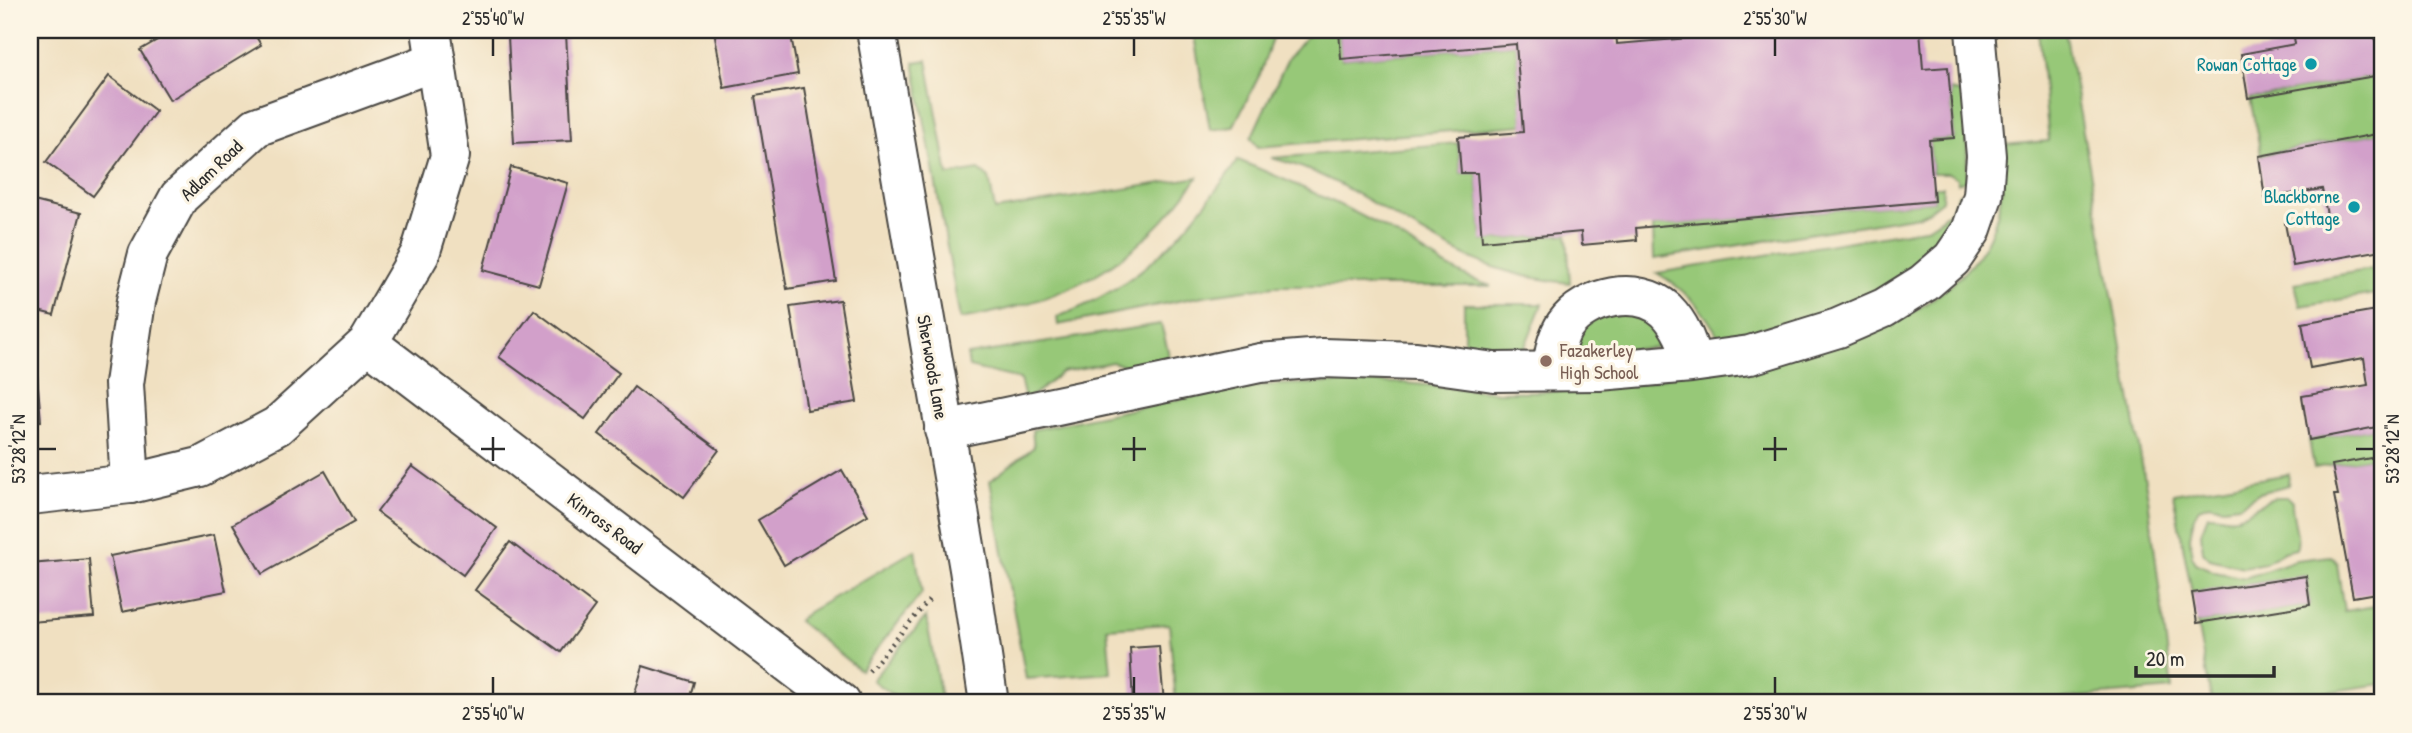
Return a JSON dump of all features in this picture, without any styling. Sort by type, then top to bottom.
[{"type":"street","name":"Sherwoods Lane","points":[[876,30],[969,569],[989,703]]},
{"type":"street","points":[[944,430],[1260,363],[1323,358],[1416,361],[1494,372],[1599,371],[1750,355],[1838,328],[1884,308],[1924,283],[1952,258],[1971,231],[1983,196],[1986,156],[1975,30]]},
{"type":"street","name":"Adlam Road","points":[[30,495],[130,484],[200,467],[277,426],[368,343],[420,254],[450,156],[433,45],[256,127],[179,197],[148,254],[135,301],[124,384],[130,484]]},
{"type":"street","points":[[1550,372],[1563,328],[1572,316],[1590,303],[1609,297],[1631,297],[1650,301],[1664,308],[1684,334],[1693,362]]},
{"type":"street","name":"Kinross Road","points":[[368,343],[841,703]]},
{"type":"green space","points":[[1193,30],[1275,30],[1260,74],[1233,127],[1210,130]]},
{"type":"green space","points":[[1312,30],[1339,30],[1342,59],[1516,44],[1523,125],[1258,147],[1251,138],[1288,58]]},
{"type":"green space","points":[[2038,30],[2065,30],[2148,498],[2172,689],[2006,703],[1176,703],[1169,624],[1107,628],[1111,673],[1026,679],[990,481],[1034,447],[1032,430],[1191,397],[1266,385],[1405,383],[1499,392],[1566,391],[1635,385],[1907,316],[1954,282],[1971,265],[1984,246],[1994,226],[2000,203],[2003,145],[2049,141]]},
{"type":"green space","points":[[2374,30],[2382,30],[2382,133],[2261,155],[2250,98],[2381,75]]},
{"type":"green space","points":[[927,60],[948,175],[979,170],[989,178],[995,210],[1198,177],[1149,235],[1123,257],[1095,275],[1033,302],[960,319],[914,62]]},
{"type":"green space","points":[[1950,90],[1967,94],[1967,180],[1957,183],[1957,178],[1948,173],[1932,173],[1929,140],[1954,138]]},
{"type":"green space","points":[[1458,143],[1461,173],[1477,173],[1482,241],[1567,234],[1570,283],[1538,279],[1477,261],[1318,174],[1271,158]]},
{"type":"green space","points":[[1238,160],[1351,211],[1450,268],[1491,286],[1274,286],[1203,296],[1058,325],[1057,317],[1114,289],[1161,253],[1201,210]]},
{"type":"green space","points":[[1933,187],[1943,187],[1942,200],[1918,216],[1654,259],[1653,226],[1934,201]]},
{"type":"green space","points":[[1959,193],[1964,194],[1943,240],[1920,265],[1861,303],[1761,334],[1721,341],[1694,302],[1657,273],[1924,229],[1946,215]]},
{"type":"green space","points":[[2382,267],[2382,293],[2300,306],[2295,283]]},
{"type":"green space","points":[[1464,304],[1542,304],[1520,359],[1464,350]]},
{"type":"green space","points":[[1606,313],[1652,317],[1664,340],[1658,347],[1581,354],[1574,347],[1575,332]]},
{"type":"green space","points":[[1161,324],[1169,364],[1147,372],[1112,362],[1062,372],[1025,399],[1020,379],[969,367],[967,355]]},
{"type":"green space","points":[[2382,426],[2382,456],[2314,468],[2309,440]]},
{"type":"green space","points":[[2289,474],[2288,485],[2259,493],[2239,505],[2223,507],[2209,504],[2199,508],[2194,517],[2190,537],[2192,556],[2196,563],[2215,572],[2245,578],[2296,560],[2331,556],[2337,563],[2344,611],[2382,605],[2382,684],[2251,703],[2212,703],[2197,623],[2310,605],[2306,576],[2192,593],[2173,494]]},
{"type":"green space","points":[[2277,497],[2287,497],[2292,502],[2296,549],[2284,552],[2265,563],[2243,567],[2210,559],[2203,552],[2201,533],[2208,515],[2236,517]]},
{"type":"green space","points":[[915,550],[922,593],[860,670],[798,621],[807,613]]},
{"type":"green space","points":[[926,617],[942,703],[903,703],[872,680]]},
{"type":"building","points":[[175,30],[252,30],[261,45],[170,100],[140,50]]},
{"type":"building","points":[[714,30],[790,30],[798,74],[724,88]]},
{"type":"building","points":[[1339,30],[1616,30],[1617,44],[1789,30],[1920,30],[1923,69],[1948,67],[1954,138],[1929,140],[1934,201],[1636,228],[1637,240],[1582,245],[1581,232],[1482,241],[1477,173],[1461,173],[1458,137],[1523,132],[1516,44],[1341,59]]},
{"type":"building","name":"Rowan Cottage","points":[[2293,30],[2374,30],[2381,75],[2248,98],[2241,54],[2295,44]]},
{"type":"building","points":[[566,34],[572,140],[514,143],[508,37]]},
{"type":"building","points":[[109,76],[156,111],[93,196],[46,162]]},
{"type":"building","points":[[804,88],[836,281],[787,289],[755,96]]},
{"type":"building","name":"Blackborne Cottage","points":[[2382,133],[2382,250],[2293,266],[2285,223],[2327,215],[2322,189],[2265,198],[2259,156]]},
{"type":"building","points":[[511,167],[568,183],[539,285],[483,270]]},
{"type":"building","points":[[30,200],[81,213],[54,315],[30,309]]},
{"type":"building","points":[[840,300],[857,402],[807,410],[790,307]]},
{"type":"building","points":[[2382,309],[2382,426],[2309,440],[2302,396],[2368,385],[2364,358],[2310,368],[2302,323]]},
{"type":"building","points":[[534,310],[619,373],[585,419],[499,357]]},
{"type":"building","points":[[30,363],[36,363],[41,421],[30,422]]},
{"type":"building","points":[[634,387],[719,450],[684,497],[599,434]]},
{"type":"building","points":[[2382,456],[2382,592],[2353,597],[2334,495],[2338,495],[2332,465]]},
{"type":"building","points":[[412,466],[497,528],[463,575],[377,512]]},
{"type":"building","points":[[842,470],[868,515],[784,565],[758,520]]},
{"type":"building","points":[[325,471],[354,522],[262,574],[233,524]]},
{"type":"building","points":[[214,535],[226,591],[122,612],[110,556]]},
{"type":"building","points":[[510,542],[595,606],[561,652],[475,590]]},
{"type":"building","points":[[89,559],[94,617],[30,622],[30,564]]},
{"type":"building","points":[[2306,576],[2310,605],[2197,623],[2192,593]]},
{"type":"building","points":[[1159,646],[1164,703],[1133,703],[1130,648]]},
{"type":"building","points":[[643,666],[694,682],[688,703],[632,703]]},
{"type":"place","name":"Rowan Cottage","points":[[2311,64]]},
{"type":"place","name":"Blackborne Cottage","points":[[2354,207]]},
{"type":"place","name":"Fazakerley High School","points":[[1546,361]]}]
